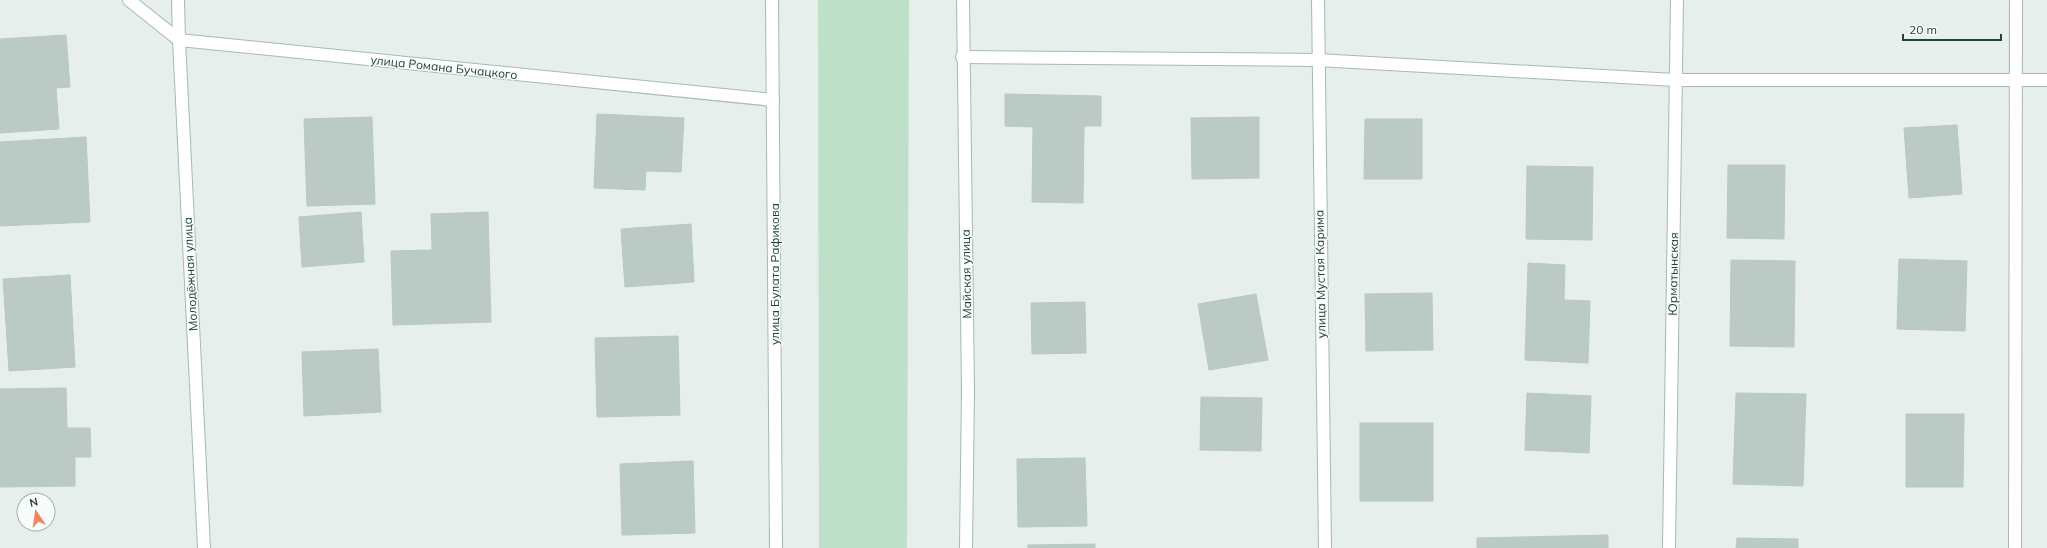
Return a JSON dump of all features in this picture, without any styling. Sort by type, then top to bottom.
[{"type":"street","points":[[129,0],[179,40]]},
{"type":"street","name":"Молодёжная улица","points":[[178,0],[204,548]]},
{"type":"street","name":"улица Булата Рафикова","points":[[772,0],[776,548]]},
{"type":"street","name":"Майская улица","points":[[963,0],[962,57],[968,390],[966,548]]},
{"type":"street","name":"улица Мустая Карима","points":[[1318,0],[1317,60],[1325,548]]},
{"type":"street","name":"Юрматынская","points":[[1669,548],[1677,0]]},
{"type":"street","points":[[2015,548],[2016,0]]},
{"type":"street","name":"улица Романа Бучацкого","points":[[179,40],[773,100]]},
{"type":"street","points":[[962,57],[1317,60],[1675,80],[2047,80]]},
{"type":"green space","points":[[818,0],[909,0],[907,548],[819,548]]},
{"type":"building","points":[[66,35],[70,87],[56,88],[59,129],[0,133],[0,39]]},
{"type":"building","points":[[1005,94],[1101,96],[1101,126],[1084,126],[1083,203],[1032,202],[1033,127],[1005,126]]},
{"type":"building","points":[[597,114],[684,118],[681,172],[646,171],[645,190],[594,188]]},
{"type":"building","points":[[372,117],[375,204],[307,206],[304,119]]},
{"type":"building","points":[[1259,117],[1259,178],[1192,179],[1191,118]]},
{"type":"building","points":[[1365,119],[1422,119],[1422,179],[1364,179]]},
{"type":"building","points":[[1957,125],[1962,194],[1909,198],[1904,128]]},
{"type":"building","points":[[86,137],[90,222],[0,226],[0,142]]},
{"type":"building","points":[[1728,165],[1785,165],[1784,239],[1727,238]]},
{"type":"building","points":[[1527,166],[1593,167],[1592,240],[1526,239]]},
{"type":"building","points":[[361,212],[364,262],[302,267],[299,217]]},
{"type":"building","points":[[488,212],[491,322],[393,325],[391,251],[432,250],[431,214]]},
{"type":"building","points":[[691,224],[694,282],[625,287],[621,229]]},
{"type":"building","points":[[1899,259],[1967,261],[1965,331],[1897,329]]},
{"type":"building","points":[[1731,260],[1795,261],[1794,347],[1730,346]]},
{"type":"building","points":[[1528,263],[1565,265],[1564,300],[1590,301],[1588,363],[1525,360]]},
{"type":"building","points":[[70,275],[75,367],[9,371],[3,279]]},
{"type":"building","points":[[1432,293],[1433,350],[1366,351],[1365,294]]},
{"type":"building","points":[[1256,294],[1268,360],[1209,370],[1198,304]]},
{"type":"building","points":[[1085,302],[1086,353],[1032,354],[1031,303]]},
{"type":"building","points":[[678,336],[680,415],[597,417],[595,338]]},
{"type":"building","points":[[378,349],[381,412],[304,416],[302,352]]},
{"type":"building","points":[[66,388],[67,428],[90,428],[91,457],[75,457],[75,486],[0,487],[0,389]]},
{"type":"building","points":[[1527,393],[1591,396],[1589,453],[1525,450]]},
{"type":"building","points":[[1736,393],[1806,394],[1803,486],[1733,484]]},
{"type":"building","points":[[1201,397],[1262,398],[1261,451],[1200,450]]},
{"type":"building","points":[[1906,414],[1964,414],[1963,487],[1906,487]]},
{"type":"building","points":[[1360,423],[1433,423],[1433,501],[1360,501]]},
{"type":"building","points":[[1085,458],[1087,526],[1018,527],[1017,459]]},
{"type":"building","points":[[693,461],[695,533],[622,535],[620,464]]},
{"type":"building","points":[[1608,535],[1608,548],[1477,548],[1477,538]]},
{"type":"building","points":[[1737,538],[1798,539],[1798,548],[1736,548]]},
{"type":"building","points":[[1095,544],[1095,548],[1028,548],[1028,545]]}]
